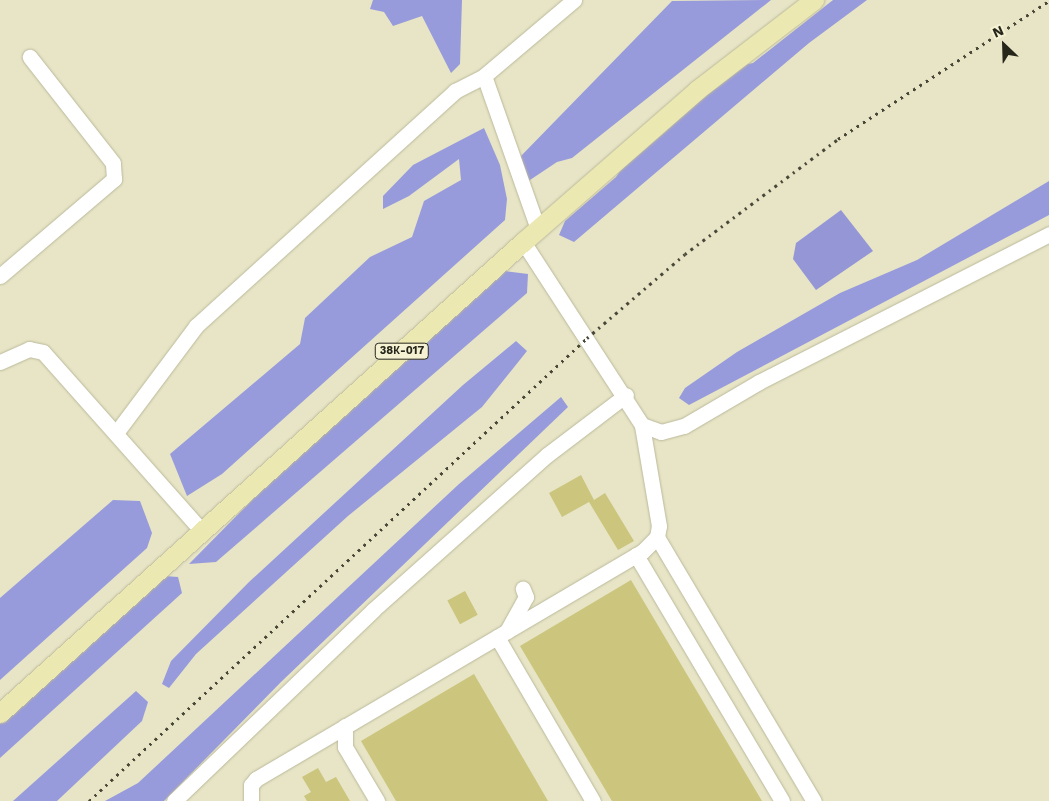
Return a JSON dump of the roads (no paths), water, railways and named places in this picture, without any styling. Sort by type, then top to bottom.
[{"type":"main road","name":"38К-017","points":[[0,713],[538,228],[698,90],[814,0]]},
{"type":"street","points":[[116,433],[196,326],[454,91],[484,76],[574,0]]},
{"type":"street","points":[[0,276],[114,179],[114,163],[30,57]]},
{"type":"street","points":[[484,76],[538,228]]},
{"type":"street","points":[[642,425],[662,432],[684,426],[759,382],[1049,234]]},
{"type":"street","points":[[523,242],[626,395],[642,425],[659,526],[657,538],[814,801]]},
{"type":"street","points":[[0,362],[29,349],[43,352],[203,532]]},
{"type":"street","points":[[174,801],[373,610],[547,455],[626,395]]},
{"type":"street","points":[[251,801],[251,785],[256,779],[636,555],[657,538]]},
{"type":"street","points":[[636,555],[782,801]]},
{"type":"street","points":[[502,634],[526,598],[523,589]]},
{"type":"street","points":[[502,634],[594,801]]},
{"type":"street","points":[[345,726],[345,747],[377,801]]},
{"type":"railway","points":[[89,801],[587,338],[685,254],[838,139],[1049,1]]}]
